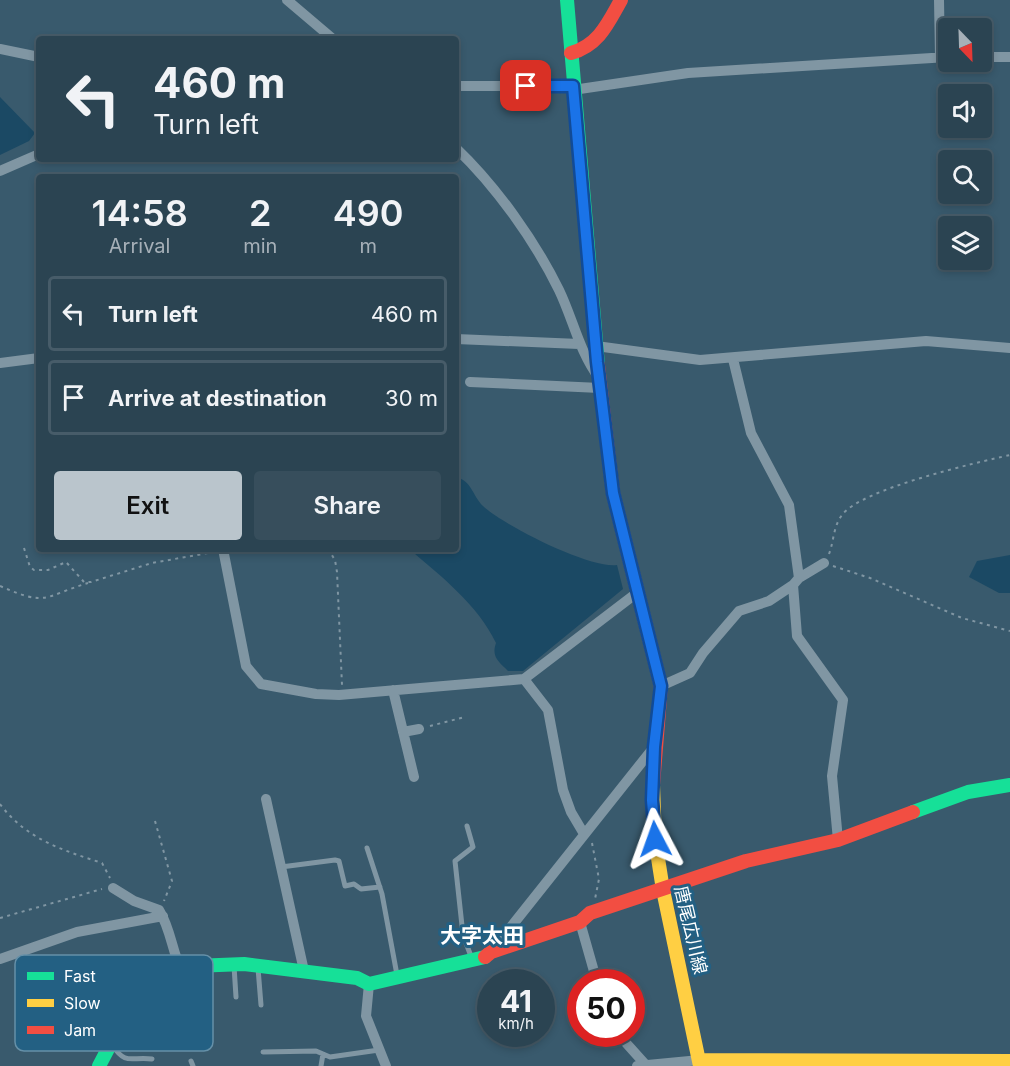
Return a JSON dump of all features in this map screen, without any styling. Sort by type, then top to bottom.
[{"type":"street","points":[[287,0],[329,36]]},
{"type":"street","name":"唐尾広川線","points":[[567,0],[596,346],[613,493],[661,686],[654,747],[652,800],[663,890],[700,1063]]},
{"type":"street","points":[[939,0],[941,18]]},
{"type":"street","points":[[571,53],[584,51],[595,44],[618,1]]},
{"type":"street","points":[[0,49],[36,56]]},
{"type":"street","points":[[992,57],[1010,57]]},
{"type":"street","points":[[459,86],[573,88],[688,73],[938,58]]},
{"type":"street","points":[[459,152],[527,233],[560,292],[586,361],[600,383]]},
{"type":"street","points":[[0,171],[36,155]]},
{"type":"street","points":[[459,339],[579,344]]},
{"type":"street","points":[[596,346],[700,360],[926,341],[1010,348]]},
{"type":"street","points":[[0,363],[36,358]]},
{"type":"street","points":[[733,359],[751,434],[789,506],[796,581],[797,636],[843,700],[832,776],[838,840]]},
{"type":"street","points":[[470,382],[600,383]]},
{"type":"street","points":[[223,552],[246,666],[251,675],[261,684],[292,687],[316,694],[344,695],[455,687],[524,679],[638,592]]},
{"type":"street","points":[[661,686],[690,673],[703,653],[738,611],[769,601],[824,563]]},
{"type":"street","points":[[524,679],[548,710],[563,790],[571,812],[586,831]]},
{"type":"street","points":[[393,690],[414,777]]},
{"type":"street","points":[[403,732],[419,729]]},
{"type":"street","points":[[213,966],[258,966],[304,971],[357,978],[369,984],[485,957],[654,747]]},
{"type":"street","points":[[491,952],[746,861],[838,840],[968,792],[1010,785]]},
{"type":"street","points":[[266,799],[279,867],[304,971]]},
{"type":"street","points":[[112,888],[162,914],[174,955]]},
{"type":"street","points":[[0,959],[77,932],[162,914]]},
{"type":"street","points":[[585,918],[595,969]]},
{"type":"street","points":[[369,984],[366,1016],[386,1066]]},
{"type":"street","points":[[628,1047],[641,1065],[1010,1061]]},
{"type":"street","points":[[99,1066],[106,1051]]},
{"type":"lane","points":[[467,826],[473,847],[455,861],[463,935],[472,960]]},
{"type":"lane","points":[[367,848],[380,887],[398,976]]},
{"type":"lane","points":[[279,867],[335,860],[339,861],[345,886],[354,884],[361,889],[380,887]]},
{"type":"lane","points":[[234,965],[236,997]]},
{"type":"lane","points":[[258,966],[261,1005]]},
{"type":"lane","points":[[264,1052],[316,1051],[330,1057],[379,1050]]},
{"type":"lane","points":[[117,1051],[122,1058],[132,1064],[152,1059]]},
{"type":"lane","points":[[321,1066],[323,1054]]},
{"type":"path","points":[[1010,455],[894,486],[851,505],[835,527],[830,551],[824,563],[870,578],[962,618],[1010,631]]},
{"type":"path","points":[[24,548],[30,567],[34,570],[48,570],[66,562],[84,582],[91,582]]},
{"type":"path","points":[[0,586],[32,599],[43,600],[152,563],[212,552]]},
{"type":"path","points":[[330,552],[335,560],[337,572],[340,672],[344,695]]},
{"type":"path","points":[[419,729],[465,717]]},
{"type":"path","points":[[0,804],[10,817],[44,843],[102,863],[108,872],[112,888],[0,918]]},
{"type":"path","points":[[155,821],[172,881],[162,914]]},
{"type":"path","points":[[585,918],[599,879],[586,831]]},
{"type":"water","points":[[0,97],[35,133],[29,141],[0,155]]},
{"type":"water","points":[[459,478],[469,485],[483,506],[527,534],[587,560],[617,565],[623,589],[523,671],[508,671],[495,656],[496,643],[479,616],[434,570],[413,552],[459,552]]},
{"type":"water","points":[[1010,555],[1010,593],[999,593],[969,577],[977,561]]},
{"type":"traffic: fast","points":[[567,0],[598,365]]},
{"type":"traffic: fast","points":[[913,812],[968,792],[1010,785]]},
{"type":"traffic: fast","points":[[213,965],[244,964],[357,978],[369,984],[485,957]]},
{"type":"traffic: fast","points":[[99,1066],[107,1051]]},
{"type":"traffic: slow","points":[[653,785],[655,839],[663,890],[700,1066]]},
{"type":"traffic: slow","points":[[700,1060],[1010,1061]]},
{"type":"traffic: jam","points":[[571,53],[589,45],[596,39],[621,0]]},
{"type":"traffic: jam","points":[[598,365],[613,493],[661,686],[653,785]]},
{"type":"traffic: jam","points":[[485,957],[491,952],[580,922],[590,913],[746,861],[838,840],[913,812]]},
{"type":"district","name":"大字太田","points":[[482,935]]},
{"type":"route","points":[[526,86],[573,86],[597,362],[613,493],[661,686],[654,747],[652,800],[655,839]]}]
